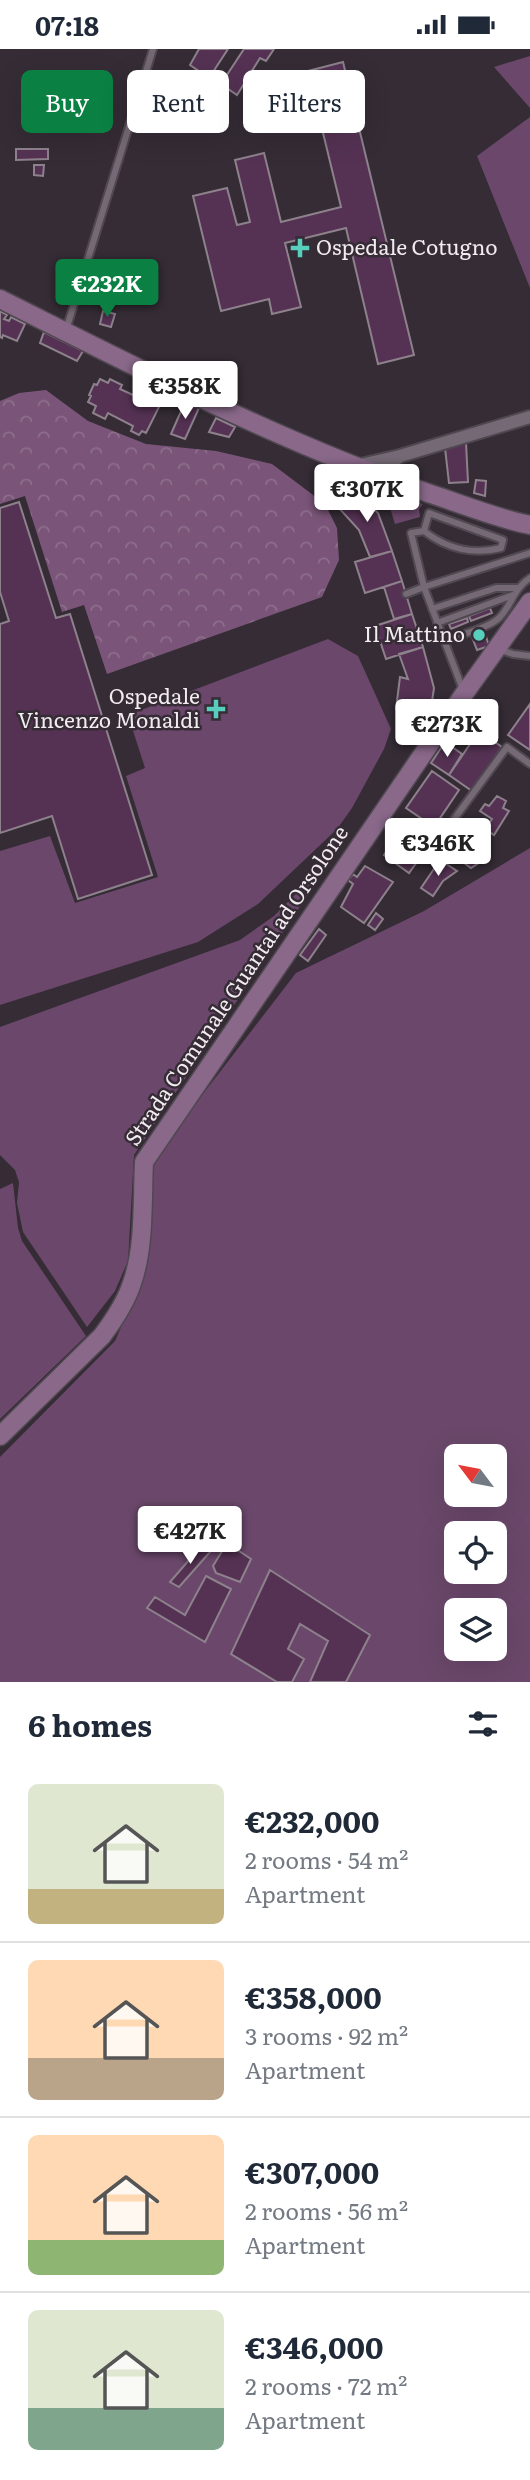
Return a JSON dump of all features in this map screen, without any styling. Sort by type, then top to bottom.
[{"type":"street","points":[[0,299],[247,420],[383,477],[530,526]]},
{"type":"street","points":[[355,466],[400,456],[530,417]]},
{"type":"street","points":[[383,477],[393,461],[400,456]]},
{"type":"street","points":[[503,519],[530,537]]},
{"type":"street","name":"Strada Comunale Guantai ad Orsolone","points":[[0,1436],[102,1336],[115,1319],[132,1283],[139,1246],[144,1162],[497,648],[524,595]]},
{"type":"lane","points":[[66,332],[153,49]]},
{"type":"lane","points":[[429,513],[503,540],[501,548],[482,553],[471,552],[433,539],[424,531],[429,513]]},
{"type":"lane","points":[[424,531],[411,533],[424,587],[464,694]]},
{"type":"lane","points":[[406,594],[530,553]]},
{"type":"lane","points":[[524,595],[530,579]]},
{"type":"lane","points":[[432,609],[496,587],[524,595]]},
{"type":"lane","points":[[437,624],[513,596],[524,595]]},
{"type":"lane","points":[[444,641],[495,621],[513,596]]},
{"type":"lane","points":[[497,648],[530,656]]},
{"type":"lane","points":[[444,833],[507,747],[530,764]]},
{"type":"shaded area","points":[[530,56],[530,108],[494,67]]},
{"type":"shaded area","points":[[530,117],[530,288],[477,156]]},
{"type":"shaded area","points":[[378,489],[423,504],[419,509],[420,517],[395,524],[390,508]]},
{"type":"shaded area","points":[[328,639],[358,656],[391,729],[384,749],[352,808],[337,829],[258,904],[198,942],[0,1005],[0,851],[50,836],[75,903],[158,877],[126,776],[145,768],[128,715]]},
{"type":"shaded area","points":[[530,848],[530,1682],[0,1682],[0,1457],[115,1341],[147,1267],[149,1164],[296,973],[424,911]]},
{"type":"shaded area","points":[[335,854],[134,1155],[128,1261],[115,1291],[87,1327],[23,1232],[17,1203],[19,1182],[15,1170],[0,1155],[0,1027],[240,940],[274,916]]},
{"type":"shaded area","points":[[13,1183],[22,1241],[86,1336],[0,1419],[0,1189]]},
{"type":"green space","points":[[46,390],[88,421],[146,444],[216,451],[272,464],[325,504],[337,528],[339,560],[322,597],[107,674],[84,605],[62,612],[25,496],[0,504],[0,401],[19,393]]},
{"type":"building","points":[[199,49],[228,49],[214,70],[197,70],[190,65]]},
{"type":"building","points":[[244,49],[274,49],[266,61],[260,58],[253,70],[243,70],[243,85],[237,95],[229,90],[229,72]]},
{"type":"building","points":[[343,62],[345,70],[312,70]]},
{"type":"building","points":[[323,133],[360,133],[414,355],[378,364],[346,228],[285,243],[301,307],[272,314],[269,299],[221,311],[193,196],[227,188],[237,225],[250,222],[235,160],[264,153],[281,222],[341,207]]},
{"type":"building","points":[[16,149],[48,149],[48,159],[16,160]]},
{"type":"building","points":[[34,165],[44,165],[43,176],[34,175]]},
{"type":"building","points":[[0,311],[7,315],[4,319],[9,321],[11,317],[25,324],[17,341],[3,335],[0,337]]},
{"type":"building","points":[[103,311],[115,314],[111,327],[100,324]]},
{"type":"building","points":[[44,332],[83,351],[77,361],[40,343]]},
{"type":"building","points":[[100,379],[108,383],[110,379],[122,385],[120,389],[159,407],[146,433],[142,431],[139,435],[131,431],[133,426],[108,413],[105,419],[93,413],[96,406],[88,402],[91,396],[89,395],[94,384],[97,385]]},
{"type":"building","points":[[185,402],[199,408],[185,439],[171,434]]},
{"type":"building","points":[[216,418],[235,427],[229,437],[209,432]]},
{"type":"building","points":[[466,443],[468,482],[449,483],[445,448]]},
{"type":"building","points":[[476,480],[486,481],[485,496],[474,493]]},
{"type":"building","points":[[354,490],[378,513],[392,551],[370,557],[359,530],[338,507]]},
{"type":"building","points":[[19,502],[56,618],[70,614],[152,875],[78,899],[52,816],[0,833],[0,624],[9,621],[0,592],[0,508]]},
{"type":"building","points":[[392,551],[402,581],[365,593],[355,562]]},
{"type":"building","points":[[402,581],[412,614],[394,619],[384,587]]},
{"type":"building","points":[[490,608],[492,613],[471,621],[469,616]]},
{"type":"building","points":[[412,614],[423,647],[386,659],[375,626]]},
{"type":"building","points":[[467,618],[468,622],[451,629],[449,624]]},
{"type":"building","points":[[485,633],[489,646],[477,650],[472,637]]},
{"type":"building","points":[[423,647],[434,688],[430,715],[396,709],[400,677],[408,679],[399,654]]},
{"type":"building","points":[[530,704],[530,750],[508,735]]},
{"type":"building","points":[[479,731],[502,747],[472,791],[449,775]]},
{"type":"building","points":[[445,742],[462,754],[449,775],[431,763]]},
{"type":"building","points":[[432,771],[459,790],[434,827],[406,808]]},
{"type":"building","points":[[497,796],[506,801],[503,808],[509,811],[494,835],[485,829],[492,819],[480,811],[485,804],[489,806]]},
{"type":"building","points":[[461,820],[478,831],[467,850],[448,839]]},
{"type":"building","points":[[406,823],[432,841],[409,873],[384,855]]},
{"type":"building","points":[[461,851],[482,861],[471,868],[456,857]]},
{"type":"building","points":[[440,860],[457,871],[443,881],[433,896],[421,888]]},
{"type":"building","points":[[365,866],[393,882],[364,923],[341,907],[353,884],[348,880],[353,874],[357,877]]},
{"type":"building","points":[[376,913],[383,919],[375,930],[368,925]]},
{"type":"building","points":[[319,929],[326,935],[308,961],[300,955]]},
{"type":"building","points":[[227,1543],[251,1559],[240,1582],[216,1573],[213,1566]]},
{"type":"building","points":[[202,1545],[210,1552],[179,1587],[170,1582]]},
{"type":"building","points":[[270,1570],[370,1635],[346,1682],[310,1682],[328,1641],[300,1624],[288,1649],[304,1659],[292,1682],[277,1682],[231,1654]]},
{"type":"building","points":[[206,1576],[231,1589],[205,1642],[147,1608],[155,1597],[185,1615]]},
{"type":"place","name":"Ospedale Cotugno","points":[[300,248]]},
{"type":"place","name":"Il Mattino","points":[[479,635]]},
{"type":"place","name":"Ospedale Vincenzo Monaldi","points":[[216,709]]}]
